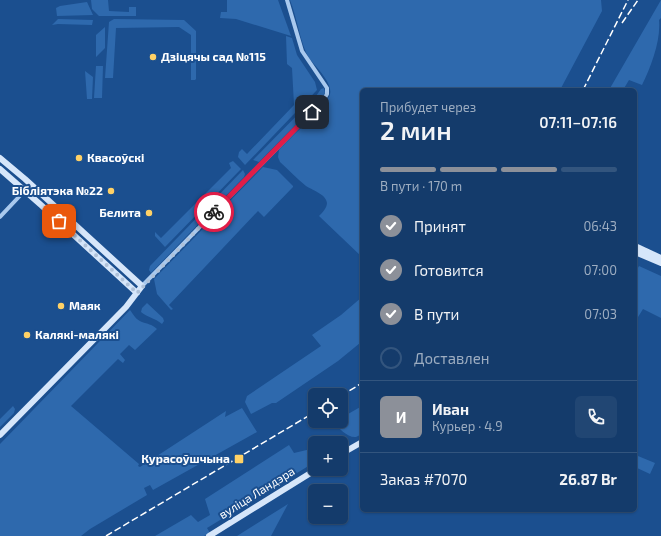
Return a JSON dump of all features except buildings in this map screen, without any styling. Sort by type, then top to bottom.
[{"type":"main road","points":[[0,158],[31,184],[142,286],[126,307],[0,435]]},
{"type":"main road","points":[[0,169],[137,293]]},
{"type":"main road","points":[[637,247],[661,258]]},
{"type":"main road","points":[[637,253],[661,263]]},
{"type":"main road","points":[[348,450],[360,443]]},
{"type":"main road","name":"вуліца Ландэра","points":[[209,536],[308,475]]},
{"type":"street","points":[[142,286],[318,106],[327,94],[327,88],[322,79],[302,51],[287,0]]},
{"type":"street","points":[[0,217],[31,184]]},
{"type":"shaded area","points":[[91,0],[108,0],[109,11],[129,12],[129,7],[136,7],[136,16],[99,16],[92,9]]},
{"type":"shaded area","points":[[227,0],[278,0],[291,36],[236,19],[220,18],[221,12],[227,12]]},
{"type":"shaded area","points":[[290,0],[601,0],[602,11],[561,88],[360,88],[360,255],[319,216],[327,205],[324,197],[306,186],[280,162],[278,157],[279,150],[322,106],[330,94],[329,85],[306,52]]},
{"type":"shaded area","points":[[661,0],[661,18],[659,20],[657,45],[649,70],[642,85],[629,80],[624,88],[610,88]]},
{"type":"shaded area","points":[[87,2],[93,15],[57,16],[56,8],[60,6]]},
{"type":"shaded area","points":[[58,19],[93,20],[92,25],[52,25]]},
{"type":"shaded area","points":[[114,19],[184,20],[196,31],[196,79],[191,80],[191,35],[179,27],[116,28],[113,78],[105,78],[109,22]]},
{"type":"shaded area","points":[[105,27],[105,48],[96,57],[96,35]]},
{"type":"shaded area","points":[[286,36],[292,38],[297,55],[315,82],[317,90],[245,165],[238,157],[239,152],[242,149],[247,154],[294,105],[292,68],[287,64]]},
{"type":"shaded area","points":[[96,66],[103,66],[102,98],[94,98]]},
{"type":"shaded area","points":[[85,71],[93,77],[92,99],[87,99]]},
{"type":"shaded area","points":[[324,88],[325,93],[321,99],[259,162],[253,160],[316,96],[321,89]]},
{"type":"shaded area","points":[[233,161],[241,169],[165,247],[155,236],[155,232],[161,238],[231,168],[229,163]]},
{"type":"shaded area","points":[[263,167],[277,170],[293,187],[264,217],[258,211],[169,305],[173,309],[171,310],[157,294],[154,279]]},
{"type":"shaded area","points":[[243,170],[245,174],[244,177],[151,273],[149,270],[150,266]]},
{"type":"shaded area","points":[[639,266],[661,276],[661,318],[643,309],[637,319],[637,270]]},
{"type":"shaded area","points":[[360,299],[360,343],[338,361],[276,403],[272,403],[251,414],[245,402],[247,396],[321,346],[312,335],[341,315]]},
{"type":"shaded area","points":[[147,303],[163,318],[164,321],[162,324],[141,312],[142,308]]},
{"type":"shaded area","points":[[130,310],[138,320],[157,329],[135,350],[129,345],[120,354],[125,360],[123,363],[118,359],[71,406],[139,464],[138,466],[140,467],[226,411],[225,417],[242,408],[257,432],[153,490],[150,485],[144,488],[147,495],[81,536],[0,536],[0,444]]},
{"type":"shaded area","points":[[13,406],[15,409],[14,413],[0,427],[0,419]]},
{"type":"shaded area","points":[[360,407],[360,435],[353,437],[339,428],[348,428],[348,414]]},
{"type":"shaded area","points":[[289,445],[294,453],[308,450],[308,466],[207,528],[210,533],[204,536],[155,536],[191,515],[198,522],[210,515],[205,499]]},
{"type":"shaded area","points":[[638,456],[655,463],[650,474],[637,468]]},
{"type":"shaded area","points":[[288,504],[271,536],[237,536]]},
{"type":"railway","points":[[584,88],[628,0]]},
{"type":"railway","points":[[622,23],[638,0]]},
{"type":"railway","points":[[348,392],[360,384]]},
{"type":"railway","points":[[106,536],[308,416]]},
{"type":"way so far","points":[[59,221],[137,293],[214,212]]},
{"type":"place","name":"Дзіцячы сад №115","points":[[153,57]]},
{"type":"place","name":"Квасоўскі","points":[[79,158]]},
{"type":"place","name":"Бібліятэка №22","points":[[111,191]]},
{"type":"place","name":"Белита","points":[[149,213]]},
{"type":"place","name":"Маяк","points":[[61,306]]},
{"type":"place","name":"Калякі-малякі","points":[[27,335]]},
{"type":"place","name":"Курасоўшчына","points":[[239,459]]},
{"type":"route","points":[[214,212],[312,112]]}]
